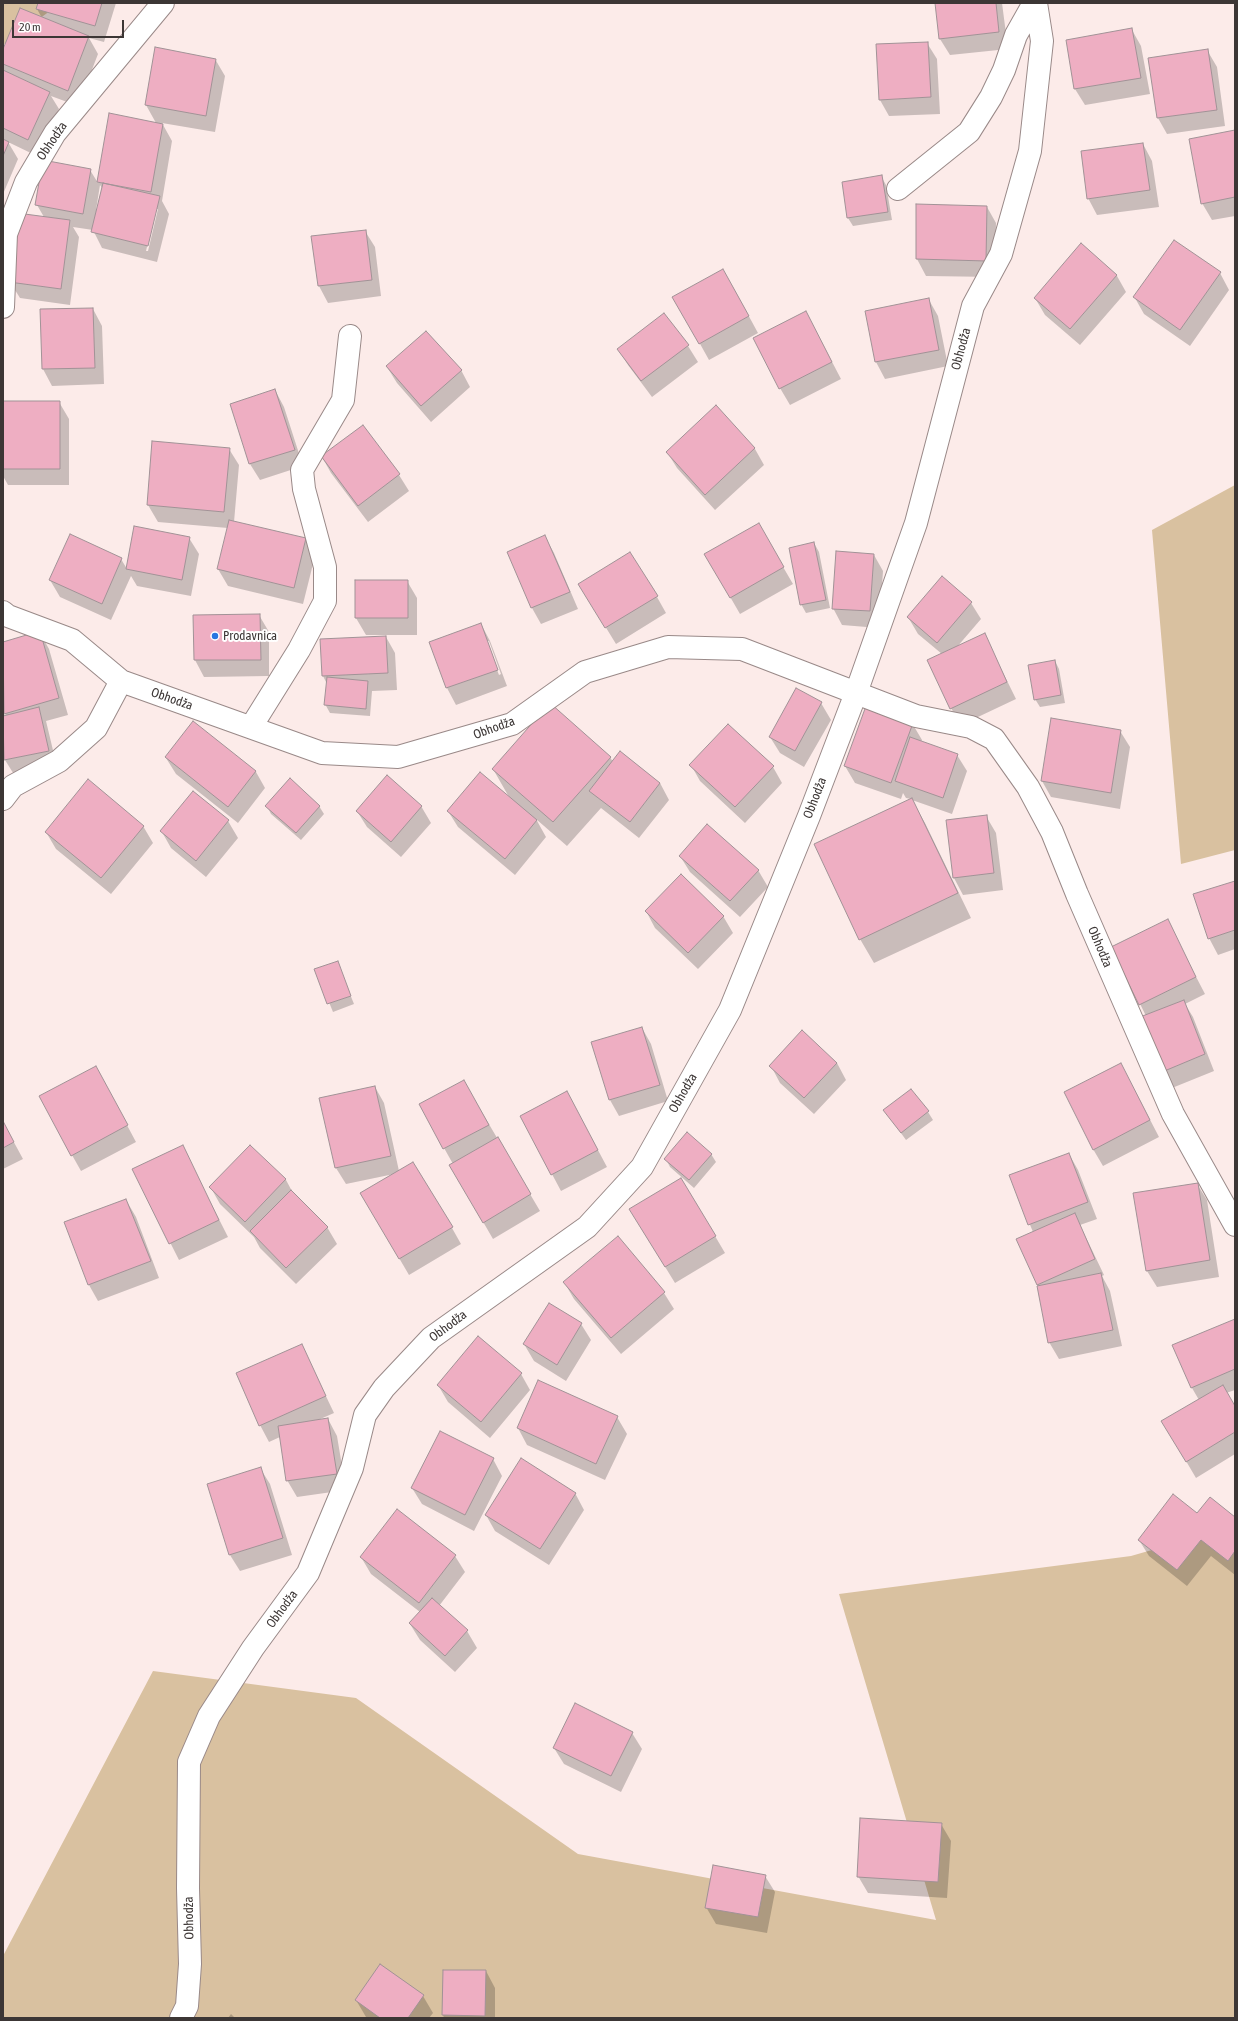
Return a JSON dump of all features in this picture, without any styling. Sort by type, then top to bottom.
[{"type":"street","name":"Obhodža","points":[[3,307],[6,234],[26,182],[55,133],[163,3]]},
{"type":"street","name":"Obhodža","points":[[181,2018],[187,2006],[190,1964],[188,1888],[189,1762],[209,1716],[253,1648],[308,1573],[352,1468],[365,1415],[384,1388],[431,1338],[587,1227],[642,1167],[730,1010],[809,816],[856,693],[916,523],[973,306],[1001,254],[1030,151],[1042,41],[1035,3]]},
{"type":"street","points":[[898,189],[969,132],[991,97],[1004,70],[1016,35],[1035,3]]},
{"type":"street","points":[[251,727],[300,650],[325,601],[324,567],[304,489],[302,470],[343,400],[350,336]]},
{"type":"street","name":"Obhodža","points":[[3,612],[8,616],[72,640],[121,681],[322,753],[398,757],[512,724],[585,672],[668,646],[742,649],[916,716],[971,727],[994,739],[1028,787],[1052,832],[1172,1114],[1235,1225]]},
{"type":"street","points":[[3,799],[13,786],[59,761],[96,728],[121,681]]},
{"type":"shaded area","points":[[3,3],[61,3],[3,45]]},
{"type":"shaded area","points":[[1235,485],[1235,850],[1181,864],[1152,530]]},
{"type":"shaded area","points":[[1235,1526],[1235,2018],[3,2018],[3,1956],[153,1671],[356,1698],[578,1854],[936,1920],[839,1594],[1131,1556]]},
{"type":"building","points":[[38,3],[102,3],[95,26],[36,9]]},
{"type":"building","points":[[935,3],[996,3],[999,32],[939,39]]},
{"type":"building","points":[[20,8],[89,36],[68,91],[3,64],[3,49]]},
{"type":"building","points":[[1132,28],[1141,78],[1074,89],[1066,40]]},
{"type":"building","points":[[928,42],[931,97],[879,100],[876,44]]},
{"type":"building","points":[[155,47],[216,59],[206,116],[145,105]]},
{"type":"building","points":[[1208,49],[1217,110],[1157,118],[1148,58]]},
{"type":"building","points":[[3,70],[50,92],[28,140],[3,128]]},
{"type":"building","points":[[109,113],[163,124],[151,192],[97,182]]},
{"type":"building","points":[[1235,130],[1235,197],[1201,204],[1189,139]]},
{"type":"building","points":[[3,139],[9,142],[3,156]]},
{"type":"building","points":[[1143,143],[1150,190],[1087,199],[1081,151]]},
{"type":"building","points":[[43,160],[91,169],[83,214],[35,205]]},
{"type":"building","points":[[882,175],[888,212],[847,218],[842,182]]},
{"type":"building","points":[[103,183],[160,196],[148,246],[91,232]]},
{"type":"building","points":[[916,204],[987,206],[986,261],[916,259]]},
{"type":"building","points":[[17,213],[70,220],[61,289],[9,282]]},
{"type":"building","points":[[366,230],[372,280],[318,286],[311,236]]},
{"type":"building","points":[[1174,240],[1221,272],[1180,330],[1133,297]]},
{"type":"building","points":[[1081,243],[1117,275],[1070,329],[1034,298]]},
{"type":"building","points":[[723,269],[749,316],[699,344],[672,297]]},
{"type":"building","points":[[929,298],[939,350],[875,362],[865,311]]},
{"type":"building","points":[[93,308],[95,368],[42,369],[40,309]]},
{"type":"building","points":[[806,311],[832,362],[779,389],[753,338]]},
{"type":"building","points":[[664,313],[689,345],[641,381],[617,349]]},
{"type":"building","points":[[426,331],[462,370],[421,406],[386,366]]},
{"type":"building","points":[[275,389],[295,450],[249,464],[230,404]]},
{"type":"building","points":[[3,401],[60,401],[60,469],[3,469]]},
{"type":"building","points":[[716,405],[755,448],[705,495],[666,452]]},
{"type":"building","points":[[363,425],[400,474],[358,506],[321,456]]},
{"type":"building","points":[[152,441],[230,448],[224,512],[147,505]]},
{"type":"building","points":[[229,520],[306,538],[294,588],[217,569]]},
{"type":"building","points":[[759,523],[784,567],[730,598],[704,554]]},
{"type":"building","points":[[134,526],[190,537],[182,580],[126,569]]},
{"type":"building","points":[[70,534],[122,558],[102,604],[49,580]]},
{"type":"building","points":[[545,535],[570,592],[531,608],[507,552]]},
{"type":"building","points":[[814,542],[826,600],[800,605],[789,548]]},
{"type":"building","points":[[836,551],[874,554],[870,611],[832,609]]},
{"type":"building","points":[[630,552],[658,596],[605,628],[578,584]]},
{"type":"building","points":[[942,576],[972,602],[937,643],[907,617]]},
{"type":"building","points":[[355,580],[408,580],[408,618],[355,618]]},
{"type":"building","points":[[260,614],[261,660],[194,660],[193,615]]},
{"type":"building","points":[[481,623],[498,670],[446,688],[429,642]]},
{"type":"building","points":[[40,631],[59,698],[4,714],[3,642]]},
{"type":"building","points":[[985,633],[1007,682],[950,709],[927,660]]},
{"type":"building","points":[[386,636],[388,673],[322,676],[320,639]]},
{"type":"building","points":[[1055,660],[1061,695],[1034,700],[1028,665]]},
{"type":"building","points":[[327,677],[368,681],[366,709],[324,705]]},
{"type":"building","points":[[796,688],[822,702],[795,751],[769,737]]},
{"type":"building","points":[[550,703],[611,757],[553,822],[492,769]]},
{"type":"building","points":[[866,706],[913,723],[891,783],[844,766]]},
{"type":"building","points":[[39,707],[49,751],[4,760],[3,716]]},
{"type":"building","points":[[1051,718],[1121,730],[1111,793],[1041,781]]},
{"type":"building","points":[[193,721],[256,771],[228,807],[165,757]]},
{"type":"building","points":[[728,724],[774,766],[735,807],[689,765]]},
{"type":"building","points":[[910,737],[958,754],[943,798],[895,781]]},
{"type":"building","points":[[620,751],[660,783],[630,822],[589,791]]},
{"type":"building","points":[[480,772],[537,820],[505,859],[447,811]]},
{"type":"building","points":[[387,775],[422,806],[391,842],[356,811]]},
{"type":"building","points":[[290,778],[320,806],[296,833],[265,806]]},
{"type":"building","points":[[88,779],[144,826],[101,878],[45,832]]},
{"type":"building","points":[[193,791],[229,820],[196,861],[160,831]]},
{"type":"building","points":[[912,798],[958,893],[859,940],[814,844]]},
{"type":"building","points":[[987,815],[994,873],[953,878],[946,820]]},
{"type":"building","points":[[707,824],[759,870],[730,901],[679,856]]},
{"type":"building","points":[[681,874],[724,916],[688,953],[645,911]]},
{"type":"building","points":[[1235,881],[1235,930],[1208,939],[1193,894]]},
{"type":"building","points":[[1168,919],[1196,977],[1139,1005],[1111,947]]},
{"type":"building","points":[[338,961],[351,996],[327,1004],[314,969]]},
{"type":"building","points":[[1184,1000],[1205,1054],[1162,1072],[1140,1017]]},
{"type":"building","points":[[642,1027],[660,1085],[609,1100],[591,1042]]},
{"type":"building","points":[[802,1030],[837,1063],[804,1098],[769,1066]]},
{"type":"building","points":[[1121,1063],[1150,1120],[1093,1150],[1064,1092]]},
{"type":"building","points":[[96,1066],[128,1125],[71,1156],[39,1096]]},
{"type":"building","points":[[464,1080],[489,1125],[443,1149],[419,1104]]},
{"type":"building","points":[[375,1086],[391,1156],[335,1168],[319,1098]]},
{"type":"building","points":[[911,1089],[929,1111],[901,1133],[883,1110]]},
{"type":"building","points":[[567,1091],[598,1150],[551,1175],[520,1116]]},
{"type":"building","points":[[3,1121],[14,1142],[3,1148]]},
{"type":"building","points":[[687,1132],[712,1154],[689,1180],[664,1159]]},
{"type":"building","points":[[498,1137],[531,1194],[483,1223],[449,1165]]},
{"type":"building","points":[[183,1145],[219,1220],[169,1244],[132,1169]]},
{"type":"building","points":[[250,1145],[286,1179],[245,1222],[209,1187]]},
{"type":"building","points":[[1069,1153],[1088,1202],[1028,1225],[1009,1175]]},
{"type":"building","points":[[413,1162],[453,1227],[399,1259],[360,1193]]},
{"type":"building","points":[[681,1178],[716,1236],[665,1267],[629,1209]]},
{"type":"building","points":[[1198,1183],[1210,1260],[1146,1271],[1133,1193]]},
{"type":"building","points":[[291,1190],[328,1227],[286,1268],[250,1231]]},
{"type":"building","points":[[126,1199],[151,1261],[88,1285],[64,1222]]},
{"type":"building","points":[[1075,1213],[1095,1259],[1037,1285],[1016,1239]]},
{"type":"building","points":[[618,1236],[665,1292],[611,1338],[563,1282]]},
{"type":"building","points":[[1101,1273],[1113,1330],[1048,1343],[1037,1286]]},
{"type":"building","points":[[549,1303],[582,1323],[557,1365],[523,1344]]},
{"type":"building","points":[[1235,1319],[1235,1369],[1191,1388],[1172,1345]]},
{"type":"building","points":[[478,1336],[522,1373],[481,1422],[437,1385]]},
{"type":"building","points":[[302,1344],[326,1396],[259,1426],[236,1373]]},
{"type":"building","points":[[538,1380],[618,1416],[596,1464],[517,1428]]},
{"type":"building","points":[[1223,1385],[1235,1406],[1235,1432],[1186,1462],[1161,1421]]},
{"type":"building","points":[[328,1418],[337,1474],[286,1481],[278,1426]]},
{"type":"building","points":[[440,1431],[494,1458],[465,1515],[411,1488]]},
{"type":"building","points":[[521,1458],[576,1493],[540,1549],[485,1515]]},
{"type":"building","points":[[261,1467],[283,1538],[229,1555],[207,1484]]},
{"type":"building","points":[[1173,1494],[1197,1513],[1210,1497],[1235,1517],[1235,1551],[1228,1561],[1201,1540],[1177,1570],[1138,1540]]},
{"type":"building","points":[[397,1509],[456,1555],[419,1603],[360,1557]]},
{"type":"building","points":[[432,1598],[468,1630],[445,1656],[409,1623]]},
{"type":"building","points":[[575,1703],[633,1732],[611,1776],[553,1748]]},
{"type":"building","points":[[860,1818],[942,1823],[938,1882],[857,1877]]},
{"type":"building","points":[[713,1865],[766,1875],[758,1917],[705,1908]]},
{"type":"building","points":[[380,1964],[424,1995],[408,2018],[380,2018],[355,2000]]},
{"type":"building","points":[[443,1970],[486,1970],[485,2016],[442,2015]]},
{"type":"place","name":"Prodavnica","points":[[215,636]]}]
